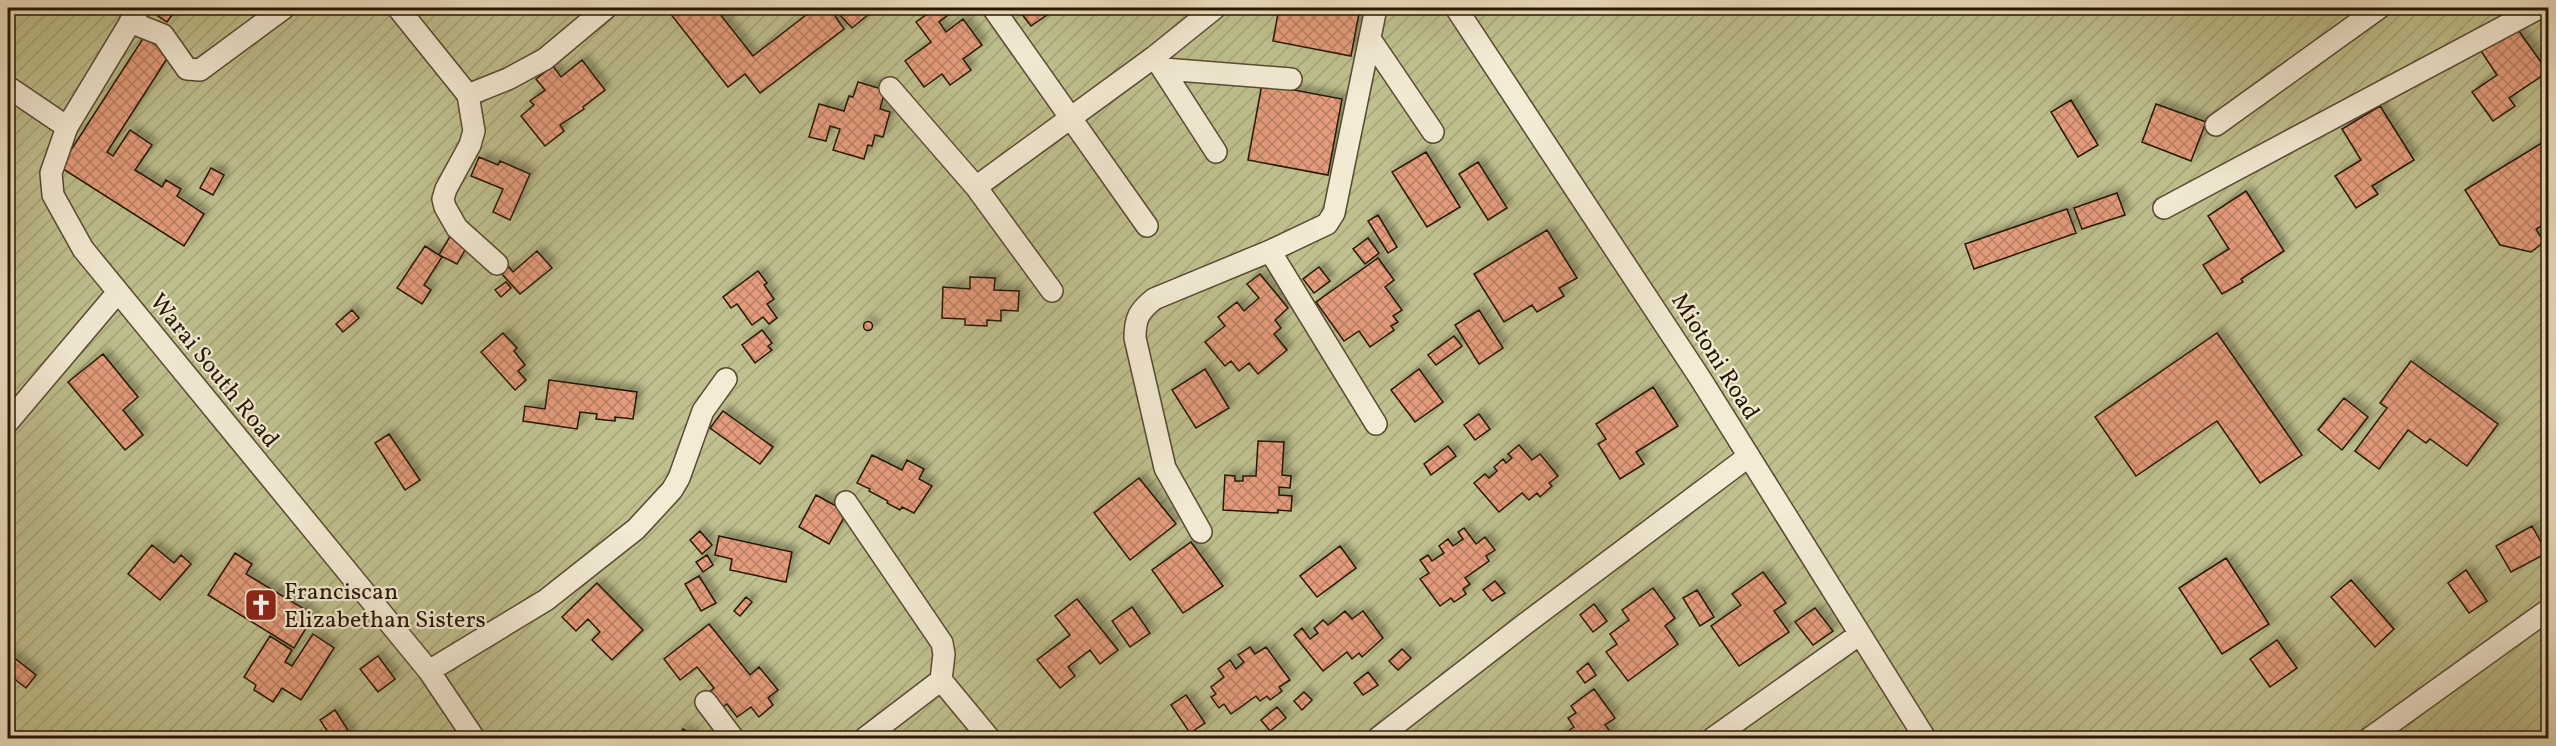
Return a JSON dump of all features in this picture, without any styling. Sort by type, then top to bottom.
[{"type":"street","points":[[135,15],[164,35],[187,69],[200,70],[284,8]]},
{"type":"street","points":[[398,8],[468,95],[474,131],[470,145],[446,189],[443,200],[457,228],[497,264]]},
{"type":"street","points":[[468,95],[508,79],[545,59],[606,8]]},
{"type":"street","points":[[993,8],[1147,226]]},
{"type":"street","points":[[976,187],[1070,117],[1159,63],[1215,8]]},
{"type":"street","points":[[1201,532],[1165,468],[1135,338],[1135,321],[1141,309],[1154,299],[1270,251],[1327,224],[1334,213],[1376,8]]},
{"type":"street","name":"Miotoni Road","points":[[1456,8],[1636,278],[1925,738]]},
{"type":"street","points":[[2216,125],[2379,8]]},
{"type":"street","points":[[2164,208],[2539,8]]},
{"type":"street","name":"Warai South Road","points":[[135,15],[67,127],[51,173],[53,195],[82,249],[429,671],[474,738]]},
{"type":"street","points":[[1370,39],[1433,132]]},
{"type":"street","points":[[1159,63],[1291,79]]},
{"type":"street","points":[[1159,63],[1216,153]]},
{"type":"street","points":[[8,87],[67,127]]},
{"type":"street","points":[[890,88],[976,187],[1052,291]]},
{"type":"street","points":[[1270,251],[1376,424]]},
{"type":"street","points":[[8,422],[118,292]]},
{"type":"street","points":[[429,671],[546,600],[636,529],[672,490],[679,478],[703,411],[726,379]]},
{"type":"street","points":[[1378,738],[1525,624],[1749,456]]},
{"type":"street","points":[[846,502],[942,643],[944,654],[941,680],[865,738]]},
{"type":"street","points":[[2370,738],[2548,610]]},
{"type":"street","points":[[1713,738],[1860,634]]},
{"type":"street","points":[[941,680],[989,738]]},
{"type":"street","points":[[706,702],[734,738]]},
{"type":"green space","points":[[8,8],[2548,8],[2548,738],[8,738]]},
{"type":"building","points":[[163,8],[177,8],[167,22],[158,16]]},
{"type":"building","points":[[666,8],[715,8],[753,56],[810,12],[806,8],[840,8],[842,10],[835,16],[844,29],[760,93],[745,74],[728,87]]},
{"type":"building","points":[[849,8],[876,8],[852,28],[840,15]]},
{"type":"building","points":[[936,8],[948,8],[952,12],[939,22],[946,32],[963,19],[982,45],[963,59],[971,70],[950,85],[942,74],[924,87],[905,61],[931,42],[916,22]]},
{"type":"building","points":[[1017,8],[1057,8],[1031,26]]},
{"type":"building","points":[[1279,8],[1360,8],[1351,56],[1273,41]]},
{"type":"building","points":[[2516,27],[2548,72],[2509,98],[2515,106],[2493,121],[2472,92],[2497,75],[2481,51]]},
{"type":"building","points":[[144,37],[170,54],[107,152],[113,156],[130,130],[152,145],[135,170],[162,187],[166,180],[181,189],[177,196],[204,214],[184,246],[60,167]]},
{"type":"building","points":[[582,60],[605,90],[583,107],[584,109],[560,125],[564,131],[545,146],[521,116],[534,105],[530,101],[545,90],[536,79],[553,66],[561,77]]},
{"type":"building","points":[[858,82],[885,90],[880,109],[890,112],[883,137],[875,135],[872,146],[868,145],[864,159],[833,150],[840,129],[830,126],[826,141],[809,137],[819,104],[844,111],[849,96],[853,97]]},
{"type":"building","points":[[1262,84],[1342,99],[1328,175],[1248,160]]},
{"type":"building","points":[[2071,100],[2098,145],[2078,157],[2051,112]]},
{"type":"building","points":[[2156,104],[2206,122],[2191,161],[2142,142]]},
{"type":"building","points":[[2380,106],[2414,160],[2372,186],[2378,194],[2356,208],[2335,176],[2361,160],[2342,129]]},
{"type":"building","points":[[2545,141],[2548,146],[2548,202],[2542,206],[2548,215],[2548,222],[2536,229],[2544,242],[2531,252],[2500,245],[2465,190]]},
{"type":"building","points":[[1426,152],[1460,207],[1427,227],[1392,172]]},
{"type":"building","points":[[479,157],[498,165],[500,161],[530,174],[510,220],[493,212],[503,189],[471,176]]},
{"type":"building","points":[[1478,162],[1507,208],[1488,220],[1459,174]]},
{"type":"building","points":[[211,168],[224,175],[213,195],[200,188]]},
{"type":"building","points":[[2246,191],[2284,251],[2241,279],[2243,282],[2222,294],[2203,265],[2229,249],[2208,216]]},
{"type":"building","points":[[2117,193],[2125,215],[2082,229],[2074,208]]},
{"type":"building","points":[[2067,209],[2076,233],[1974,269],[1965,244]]},
{"type":"building","points":[[1378,215],[1397,247],[1388,253],[1368,221]]},
{"type":"building","points":[[1547,230],[1577,278],[1559,288],[1564,296],[1537,312],[1532,305],[1504,322],[1474,274]]},
{"type":"building","points":[[452,233],[469,243],[457,264],[439,255]]},
{"type":"building","points":[[1368,238],[1379,253],[1365,264],[1353,249]]},
{"type":"building","points":[[425,246],[442,257],[424,285],[431,290],[422,304],[397,288]]},
{"type":"building","points":[[537,251],[552,268],[520,294],[501,273],[509,267],[513,272]]},
{"type":"building","points":[[1378,258],[1394,280],[1385,287],[1402,310],[1393,316],[1398,322],[1391,326],[1394,330],[1370,347],[1359,331],[1344,341],[1316,302]]},
{"type":"building","points":[[1319,267],[1330,281],[1314,293],[1303,279]]},
{"type":"building","points":[[758,271],[767,283],[764,285],[774,299],[767,304],[777,318],[769,324],[763,317],[752,325],[737,304],[731,308],[723,297]]},
{"type":"building","points":[[1260,274],[1288,308],[1275,320],[1281,328],[1274,334],[1287,350],[1258,374],[1249,363],[1239,371],[1231,361],[1225,366],[1205,342],[1225,326],[1218,317],[1237,302],[1244,311],[1259,298],[1247,284]]},
{"type":"building","points":[[970,277],[995,278],[994,290],[1019,291],[1018,311],[1001,310],[1001,321],[987,320],[987,326],[965,325],[965,319],[942,318],[943,287],[970,289]]},
{"type":"building","points":[[506,282],[511,288],[501,297],[495,290]]},
{"type":"building","points":[[352,310],[359,318],[343,332],[336,324]]},
{"type":"building","points":[[1479,310],[1503,348],[1479,364],[1455,325]]},
{"type":"building","points":[[868,322],[872,326],[868,330],[864,326]]},
{"type":"building","points":[[762,330],[772,343],[768,346],[772,350],[755,363],[742,345]]},
{"type":"building","points":[[503,333],[517,348],[514,351],[525,365],[518,371],[526,380],[515,390],[481,352]]},
{"type":"building","points":[[2217,333],[2302,455],[2260,483],[2217,421],[2136,476],[2095,417]]},
{"type":"building","points":[[1454,336],[1462,346],[1436,365],[1428,355]]},
{"type":"building","points":[[103,354],[138,397],[123,410],[143,435],[125,450],[68,382]]},
{"type":"building","points":[[2411,361],[2498,424],[2467,466],[2430,439],[2426,443],[2408,430],[2379,469],[2355,451],[2387,408],[2380,403]]},
{"type":"building","points":[[1205,369],[1229,408],[1196,428],[1172,390]]},
{"type":"building","points":[[1419,369],[1443,402],[1415,422],[1391,390]]},
{"type":"building","points":[[549,380],[637,392],[633,419],[615,417],[615,421],[596,419],[597,414],[580,412],[577,429],[523,421],[525,406],[545,409]]},
{"type":"building","points":[[1653,387],[1678,426],[1636,452],[1644,464],[1620,479],[1598,444],[1606,439],[1596,424]]},
{"type":"building","points":[[2344,398],[2368,417],[2342,450],[2318,430]]},
{"type":"building","points":[[723,411],[773,447],[760,464],[710,428]]},
{"type":"building","points":[[1479,414],[1490,429],[1475,440],[1464,425]]},
{"type":"building","points":[[389,434],[420,480],[405,490],[375,443]]},
{"type":"building","points":[[1258,441],[1284,442],[1282,475],[1291,476],[1290,488],[1279,487],[1279,495],[1292,496],[1291,511],[1278,510],[1278,513],[1223,510],[1225,475],[1235,476],[1235,481],[1243,481],[1243,476],[1256,476]]},
{"type":"building","points":[[1519,445],[1532,460],[1540,454],[1558,476],[1549,483],[1552,486],[1540,497],[1537,493],[1529,500],[1522,493],[1499,512],[1474,483],[1485,474],[1489,478],[1497,471],[1494,467],[1503,459],[1506,463],[1512,458],[1508,454]]},
{"type":"building","points":[[1448,446],[1456,456],[1431,475],[1424,464]]},
{"type":"building","points":[[872,455],[902,470],[907,460],[924,469],[919,479],[932,486],[914,513],[902,507],[900,510],[869,491],[870,489],[857,483]]},
{"type":"building","points":[[1139,478],[1176,524],[1130,560],[1094,513]]},
{"type":"building","points":[[816,495],[847,512],[829,544],[799,527]]},
{"type":"building","points":[[2532,526],[2547,553],[2511,572],[2496,546]]},
{"type":"building","points":[[1464,528],[1476,544],[1485,537],[1495,550],[1486,556],[1489,561],[1465,578],[1470,584],[1463,589],[1466,594],[1454,602],[1451,598],[1440,606],[1420,579],[1429,573],[1420,560],[1428,555],[1432,561],[1444,553],[1439,546],[1448,539],[1453,546],[1463,539],[1458,532]]},
{"type":"building","points":[[700,531],[712,545],[702,554],[690,540]]},
{"type":"building","points":[[719,536],[792,552],[786,582],[730,570],[732,559],[715,555]]},
{"type":"building","points":[[1191,542],[1223,586],[1183,613],[1152,570]]},
{"type":"building","points":[[152,545],[174,563],[181,555],[191,564],[160,600],[128,574]]},
{"type":"building","points":[[1340,546],[1356,568],[1317,597],[1300,576]]},
{"type":"building","name":"Franciscan Elizabethan Sisters","points":[[235,553],[252,564],[246,574],[314,615],[294,648],[208,595]]},
{"type":"building","points":[[707,555],[713,565],[703,572],[696,562]]},
{"type":"building","points":[[2226,558],[2269,624],[2222,654],[2179,588]]},
{"type":"building","points":[[2466,570],[2487,601],[2469,613],[2448,583]]},
{"type":"building","points":[[1763,572],[1786,603],[1774,611],[1789,632],[1739,666],[1711,626],[1741,605],[1732,594]]},
{"type":"building","points":[[699,576],[716,603],[701,611],[685,584]]},
{"type":"building","points":[[2351,580],[2394,629],[2375,647],[2331,597]]},
{"type":"building","points":[[1495,581],[1505,593],[1492,601],[1483,590]]},
{"type":"building","points":[[597,583],[643,630],[612,660],[592,640],[600,632],[588,619],[576,631],[562,617]]},
{"type":"building","points":[[1653,588],[1675,618],[1665,626],[1678,644],[1628,681],[1606,652],[1617,644],[1610,634],[1629,620],[1622,610]]},
{"type":"building","points":[[1697,590],[1714,617],[1700,626],[1683,598]]},
{"type":"building","points":[[746,597],[752,602],[740,616],[734,611]]},
{"type":"building","points":[[1077,599],[1118,650],[1100,664],[1090,650],[1068,667],[1075,676],[1060,688],[1037,660],[1070,635],[1055,616]]},
{"type":"building","points":[[1594,604],[1607,621],[1593,632],[1580,615]]},
{"type":"building","points":[[1132,607],[1150,633],[1130,647],[1112,621]]},
{"type":"building","points":[[1815,608],[1833,631],[1813,645],[1795,622]]},
{"type":"building","points":[[1345,611],[1352,619],[1363,611],[1383,638],[1362,657],[1359,653],[1352,659],[1347,652],[1323,671],[1294,635],[1302,628],[1310,639],[1318,633],[1314,628],[1323,620],[1328,625]]},
{"type":"building","points":[[709,624],[750,675],[759,667],[778,690],[768,698],[773,705],[759,717],[751,707],[737,717],[727,704],[719,710],[707,694],[714,688],[697,667],[680,680],[664,659]]},
{"type":"building","points":[[313,634],[334,648],[301,700],[282,688],[273,702],[254,690],[256,685],[244,677],[270,636],[292,650],[285,662],[292,666]]},
{"type":"building","points":[[2277,640],[2297,668],[2270,687],[2250,659]]},
{"type":"building","points":[[1250,647],[1255,654],[1266,647],[1290,680],[1279,687],[1282,691],[1270,700],[1267,696],[1260,701],[1256,696],[1231,714],[1224,704],[1219,708],[1211,697],[1216,694],[1211,687],[1224,677],[1218,669],[1230,660],[1236,669],[1244,662],[1238,655]]},
{"type":"building","points":[[1402,649],[1411,658],[1398,670],[1389,661]]},
{"type":"building","points":[[8,653],[36,675],[26,688],[8,674]]},
{"type":"building","points":[[378,656],[395,679],[378,692],[360,669]]},
{"type":"building","points":[[1588,663],[1596,675],[1585,683],[1577,672]]},
{"type":"building","points":[[1368,672],[1378,685],[1363,695],[1354,683]]},
{"type":"building","points":[[1594,689],[1615,718],[1605,725],[1615,738],[1558,738],[1574,727],[1568,718],[1576,713],[1571,706]]},
{"type":"building","points":[[1304,692],[1312,700],[1302,710],[1294,701]]},
{"type":"building","points":[[1186,695],[1205,723],[1190,733],[1171,705]]},
{"type":"building","points":[[1277,707],[1286,718],[1270,731],[1261,720]]},
{"type":"building","points":[[335,710],[353,738],[332,738],[320,720]]},
{"type":"building","points":[[683,729],[698,738],[678,738]]},
{"type":"place","name":"Franciscan Elizabethan Sisters","points":[[261,605]]}]
